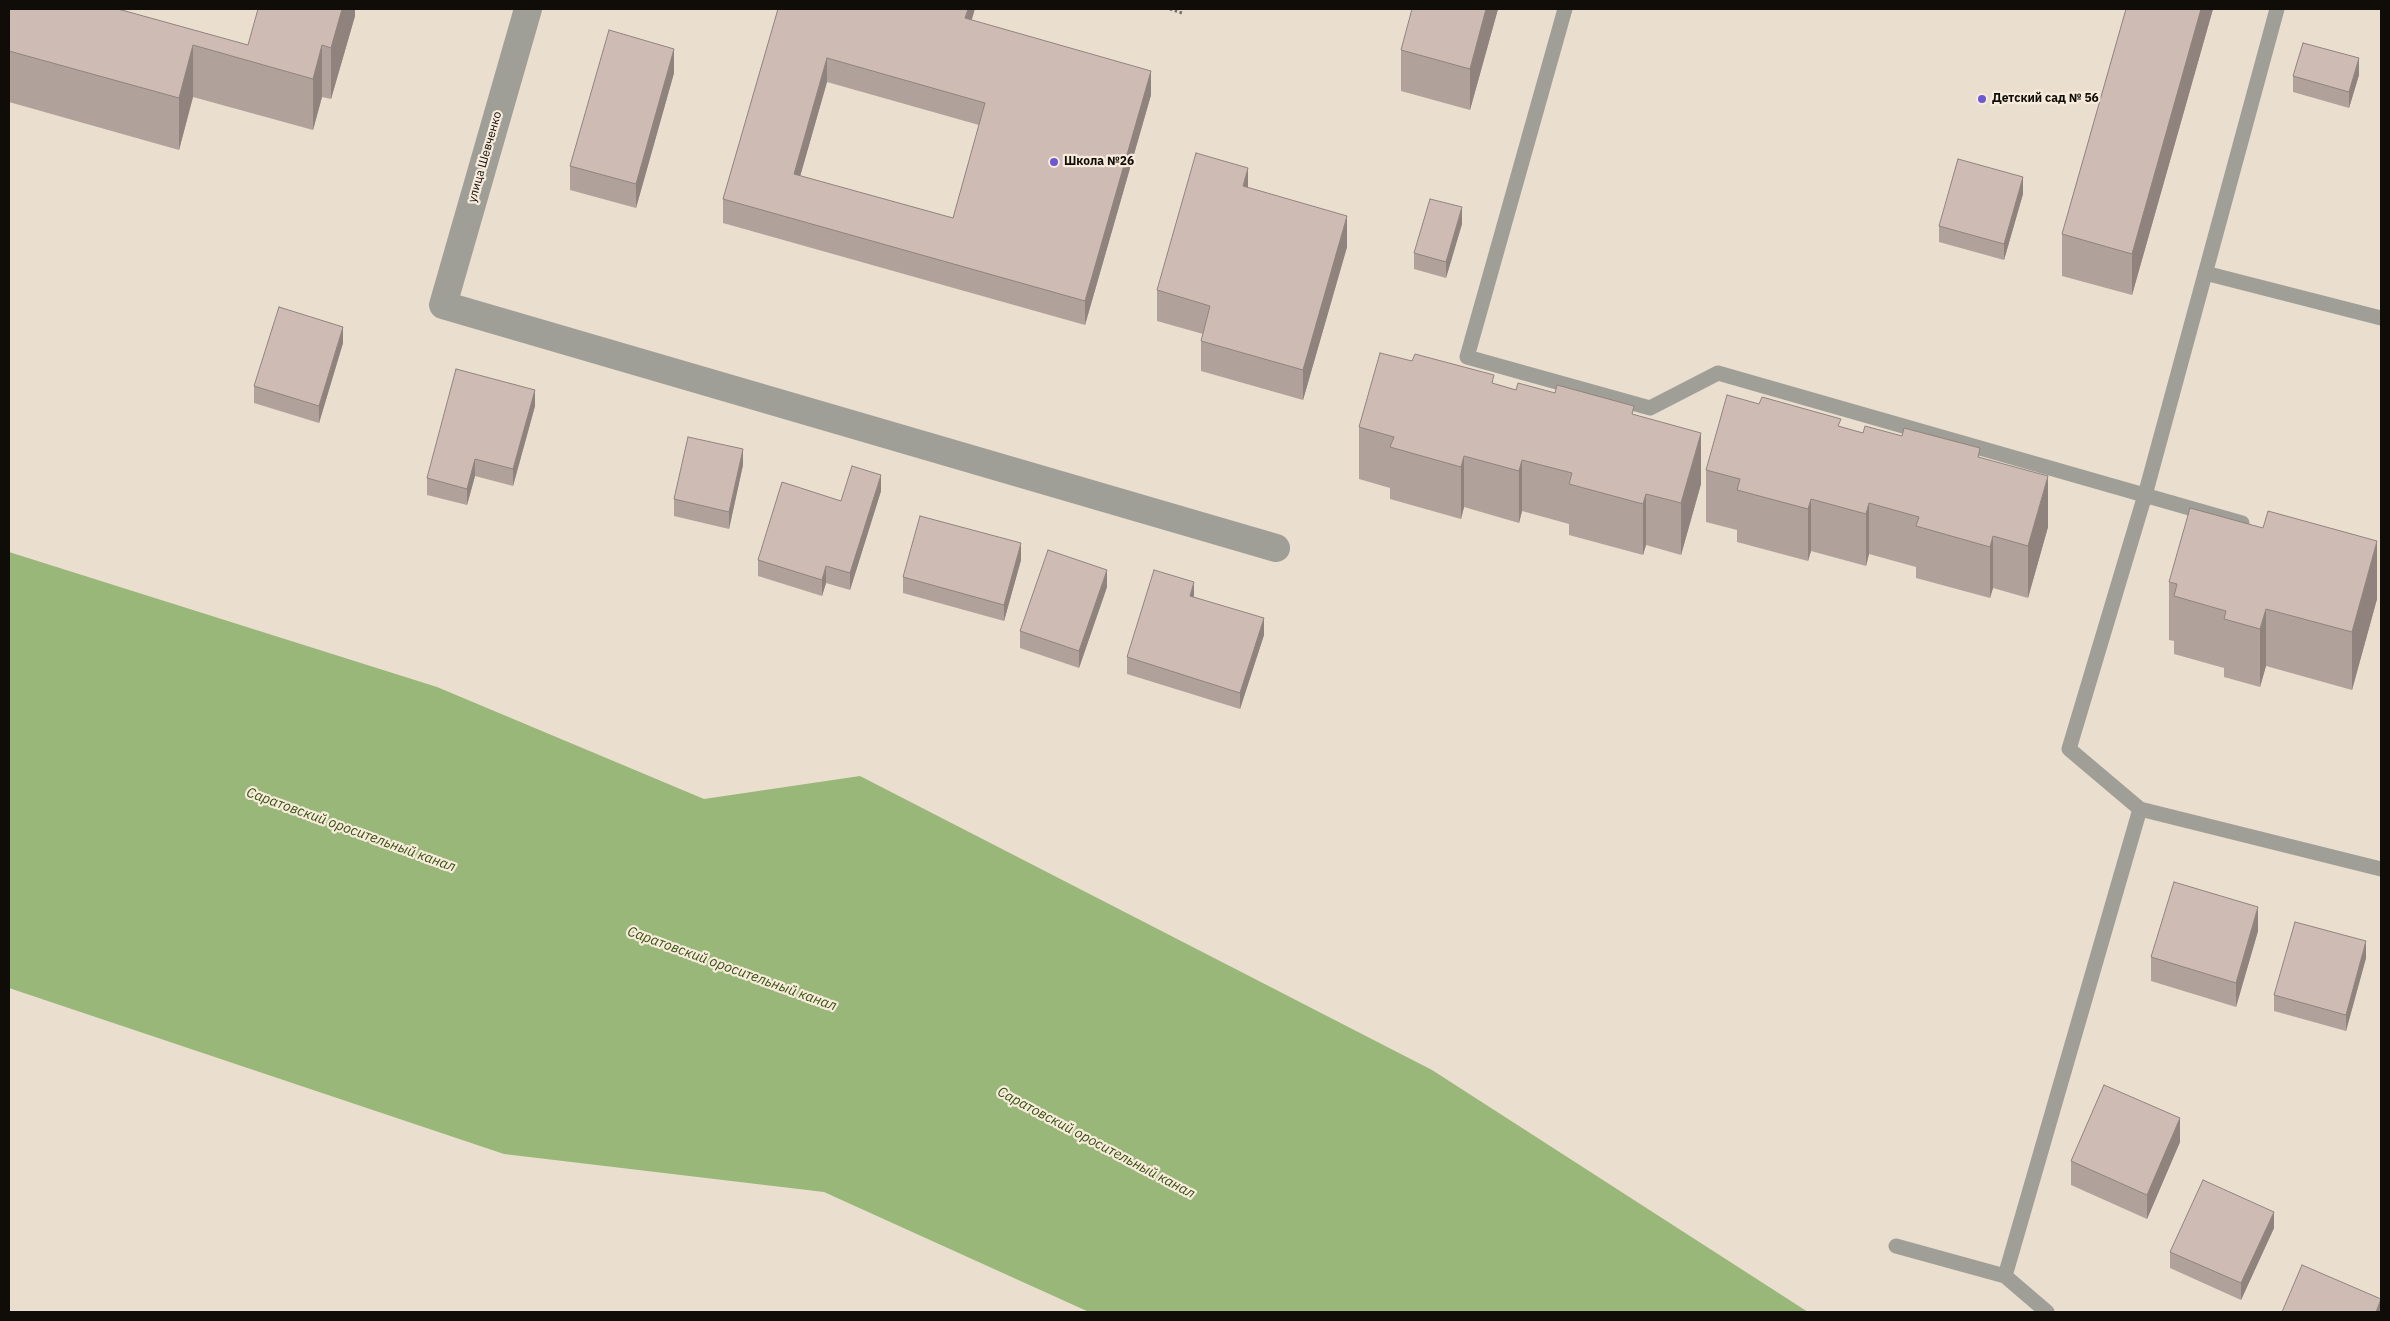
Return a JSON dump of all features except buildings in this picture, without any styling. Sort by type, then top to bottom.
[{"type":"street","name":"улица Шевченко","points":[[528,9],[443,306],[1276,548]]},
{"type":"lane","points":[[1565,9],[1467,357],[1650,408],[1718,373],[2256,527]]},
{"type":"lane","points":[[2277,9],[2145,495],[2069,749],[2140,809],[2381,869]]},
{"type":"lane","points":[[2205,272],[2381,318]]},
{"type":"lane","points":[[2005,1276],[2140,809]]},
{"type":"lane","points":[[1896,1246],[2005,1276],[2046,1312]]},
{"type":"path","points":[[1170,9],[1182,13]]},
{"type":"water","name":"Саратовский оросительный канал","points":[[9,552],[437,687],[704,799],[860,776],[1432,1070],[1808,1312],[1089,1312],[824,1192],[504,1154],[9,988]]},
{"type":"place","name":"Детский сад № 56","points":[[1982,99]]},
{"type":"place","name":"Школа №26","points":[[1054,162]]}]
